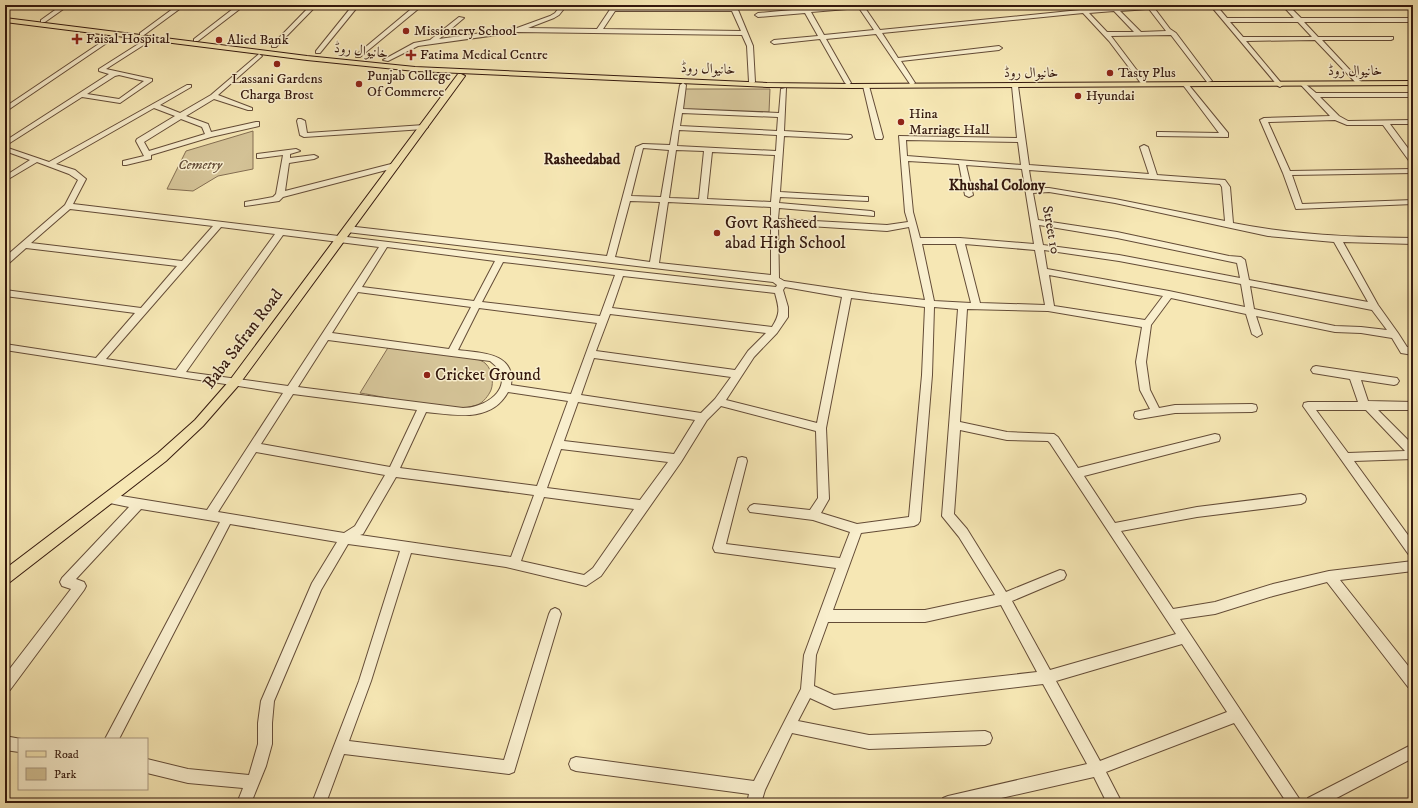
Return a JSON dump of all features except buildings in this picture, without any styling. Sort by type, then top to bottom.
[{"type":"main road","name":"خانیوال روڈ","points":[[5,19],[43,21],[333,58],[409,65],[752,82],[1144,83],[1186,85],[1413,83]]},
{"type":"main road","name":"خانیوال روڈ","points":[[5,19],[351,64],[415,70],[767,85],[866,86],[1015,86],[1209,81],[1303,84],[1413,80]]},
{"type":"main road","name":"Baba Safran Road","points":[[5,577],[162,457],[199,423],[234,383],[461,76]]},
{"type":"street","points":[[43,21],[66,5]]},
{"type":"street","points":[[142,34],[182,5]]},
{"type":"street","points":[[196,40],[242,5]]},
{"type":"street","points":[[274,46],[314,5]]},
{"type":"street","points":[[318,52],[356,5]]},
{"type":"street","points":[[358,56],[420,5]]},
{"type":"street","points":[[559,23],[564,5]]},
{"type":"street","points":[[778,5],[782,13]]},
{"type":"street","points":[[758,15],[782,13],[805,8],[860,5],[912,83]]},
{"type":"street","points":[[1079,5],[1129,61],[1144,83]]},
{"type":"street","points":[[774,42],[1085,12],[1113,7],[1188,5]]},
{"type":"street","points":[[1213,5],[1278,83]]},
{"type":"street","points":[[1284,5],[1359,83]]},
{"type":"street","points":[[599,31],[615,7],[734,7],[750,46],[752,82]]},
{"type":"street","points":[[1113,7],[1139,33]]},
{"type":"street","points":[[1146,7],[1168,30],[1173,33],[1209,81]]},
{"type":"street","points":[[805,8],[848,83]]},
{"type":"street","points":[[430,43],[461,18]]},
{"type":"street","points":[[1225,20],[1410,20],[1413,26]]},
{"type":"street","points":[[518,30],[559,23]]},
{"type":"street","points":[[386,60],[409,47],[559,23],[599,31],[745,33]]},
{"type":"street","points":[[1106,34],[1173,33]]},
{"type":"street","points":[[5,110],[117,34]]},
{"type":"street","points":[[113,74],[102,70],[151,38]]},
{"type":"street","points":[[1242,39],[1391,38]]},
{"type":"street","points":[[897,60],[999,48]]},
{"type":"street","points":[[147,154],[140,142],[213,96],[259,56]]},
{"type":"street","points":[[5,144],[113,74],[119,73],[150,80],[120,101],[82,95]]},
{"type":"street","points":[[1303,84],[1336,118],[1347,123],[1413,122]]},
{"type":"street","points":[[654,265],[683,85]]},
{"type":"street","points":[[1160,134],[1225,135],[1186,85]]},
{"type":"street","points":[[50,164],[189,86]]},
{"type":"street","points":[[866,86],[879,138]]},
{"type":"street","name":"Street 10","points":[[1015,86],[1029,191],[1050,306],[1048,308]]},
{"type":"street","points":[[109,499],[510,564],[586,581],[597,572],[677,459],[703,417],[719,402],[751,354],[774,331],[783,317],[774,221],[784,89]]},
{"type":"street","points":[[1314,95],[1413,95]]},
{"type":"street","points":[[213,96],[250,109]]},
{"type":"street","points":[[155,106],[205,126],[208,135]]},
{"type":"street","points":[[680,111],[782,115]]},
{"type":"street","points":[[1336,118],[1264,120],[1287,173],[1299,207],[1413,202]]},
{"type":"street","points":[[301,121],[304,135],[424,127]]},
{"type":"street","points":[[1385,122],[1413,160]]},
{"type":"street","points":[[126,163],[148,156],[147,154],[208,135],[256,124]]},
{"type":"street","points":[[676,128],[848,138]]},
{"type":"street","points":[[754,509],[812,515],[857,529],[914,521],[927,375],[930,304],[917,241],[909,212],[902,138],[1022,140]]},
{"type":"street","points":[[1144,147],[1154,178]]},
{"type":"street","points":[[610,260],[640,148],[674,148],[780,153]]},
{"type":"street","points":[[5,149],[72,172],[82,179],[68,206],[5,262]]},
{"type":"street","points":[[703,202],[708,150]]},
{"type":"street","points":[[260,156],[296,151]]},
{"type":"street","points":[[280,195],[287,152]]},
{"type":"street","points":[[286,162],[314,157]]},
{"type":"street","points":[[904,158],[1154,178],[1210,181],[1224,184],[1226,187],[1229,225]]},
{"type":"street","points":[[5,179],[37,160]]},
{"type":"street","points":[[962,163],[969,195]]},
{"type":"street","points":[[248,204],[276,199],[280,195],[395,165]]},
{"type":"street","points":[[1287,173],[1413,171]]},
{"type":"street","points":[[1029,191],[1049,190],[1068,192],[1268,233],[1337,239],[1412,242]]},
{"type":"street","points":[[776,194],[865,199]]},
{"type":"street","points":[[626,198],[776,205],[871,214]]},
{"type":"street","points":[[68,206],[620,273],[779,284]]},
{"type":"street","points":[[774,221],[887,228],[912,224]]},
{"type":"street","points":[[1035,222],[1117,234],[1229,259],[1241,260],[1250,311],[1257,334]]},
{"type":"street","points":[[99,361],[218,224]]},
{"type":"street","points":[[347,229],[654,265],[847,294],[930,304],[1048,308],[1147,324]]},
{"type":"street","points":[[179,374],[281,232]]},
{"type":"street","points":[[1337,239],[1375,307],[1395,335],[1404,351],[1413,351]]},
{"type":"street","points":[[917,241],[1039,246],[1119,258],[1375,307]]},
{"type":"street","points":[[960,242],[976,306]]},
{"type":"street","points":[[209,516],[385,244]]},
{"type":"street","points":[[24,245],[183,264]]},
{"type":"street","points":[[452,352],[500,259]]},
{"type":"street","points":[[1044,271],[1169,294],[1335,329],[1361,330],[1395,335]]},
{"type":"street","points":[[510,564],[515,562],[620,273]]},
{"type":"street","points":[[356,289],[602,320]]},
{"type":"street","points":[[5,293],[142,311]]},
{"type":"street","points":[[812,515],[824,498],[821,428],[847,294]]},
{"type":"street","points":[[1156,412],[1145,390],[1141,362],[1147,324],[1169,294]]},
{"type":"street","points":[[963,306],[948,516],[963,533],[1004,599],[1115,803]]},
{"type":"street","points":[[606,310],[774,331]]},
{"type":"street","points":[[5,347],[234,383],[460,412],[481,409],[495,401],[506,388],[508,381],[506,371],[500,362],[492,358],[326,336]]},
{"type":"street","points":[[590,354],[737,374]]},
{"type":"street","points":[[1316,370],[1394,381]]},
{"type":"street","points":[[1354,375],[1366,405],[1413,453]]},
{"type":"street","points":[[506,388],[703,417]]},
{"type":"street","points":[[719,402],[821,428]]},
{"type":"street","points":[[1413,406],[1308,406],[1413,551]]},
{"type":"street","points":[[244,803],[259,766],[265,744],[265,723],[268,701],[316,587],[345,538],[359,530],[393,472],[423,408]]},
{"type":"street","points":[[1139,415],[1175,410],[1252,408]]},
{"type":"street","points":[[955,425],[1007,436],[1050,437],[1054,440],[1295,803]]},
{"type":"street","points":[[1076,473],[1215,438]]},
{"type":"street","points":[[557,444],[677,459]]},
{"type":"street","points":[[254,447],[393,472],[643,506]]},
{"type":"street","points":[[1346,458],[1413,453]]},
{"type":"street","points":[[742,461],[719,548],[844,564]]},
{"type":"street","points":[[1113,528],[1197,512],[1302,499]]},
{"type":"street","points":[[5,685],[80,586],[66,582],[139,504]]},
{"type":"street","points":[[113,738],[227,519]]},
{"type":"street","points":[[754,803],[758,788],[807,690],[810,655],[857,529]]},
{"type":"street","points":[[319,803],[364,682],[407,548]]},
{"type":"street","points":[[1171,615],[1215,608],[1272,590],[1329,576],[1413,566]]},
{"type":"street","points":[[825,616],[925,616],[1004,599],[1060,575]]},
{"type":"street","points":[[1329,576],[1413,682]]},
{"type":"street","points":[[340,748],[509,767],[556,614]]},
{"type":"street","points":[[807,690],[834,702],[1046,676],[1185,637]]},
{"type":"street","points":[[948,803],[1097,769],[1238,716]]},
{"type":"street","points":[[789,726],[869,742],[985,738]]},
{"type":"street","points":[[5,743],[18,745]]},
{"type":"street","points":[[1313,803],[1413,751]]},
{"type":"street","points":[[576,764],[758,788]]},
{"type":"street","points":[[148,766],[188,776],[252,782]]},
{"type":"green space","points":[[685,89],[770,89],[769,112],[681,110]]},
{"type":"green space","name":"Cemetry","points":[[253,131],[253,169],[218,176],[193,191],[167,189],[186,151]]},
{"type":"green space","points":[[389,346],[456,354],[480,360],[486,364],[491,373],[491,390],[481,403],[466,407],[420,404],[360,393]]},
{"type":"place","name":"Missionery School","points":[[406,31]]},
{"type":"place","name":"Faisal Hospital","points":[[77,39]]},
{"type":"place","name":"Alied Bank","points":[[219,40]]},
{"type":"place","name":"Fatima Medical Centre","points":[[411,55]]},
{"type":"place","name":"Lassani Gardens Charga Brost","points":[[277,64]]},
{"type":"place","name":"Tasty Plus","points":[[1110,73]]},
{"type":"place","name":"Punjab College Of Commerce","points":[[359,84]]},
{"type":"place","name":"Hyundai","points":[[1078,96]]},
{"type":"place","name":"Hina Marriage Hall","points":[[901,122]]},
{"type":"place","name":"Govt Rasheed abad High School","points":[[717,233]]},
{"type":"place","name":"Cricket Ground","points":[[427,375]]},
{"type":"district","name":"Rasheedabad","points":[[582,159]]},
{"type":"district","name":"Khushal Colony","points":[[997,185]]}]
